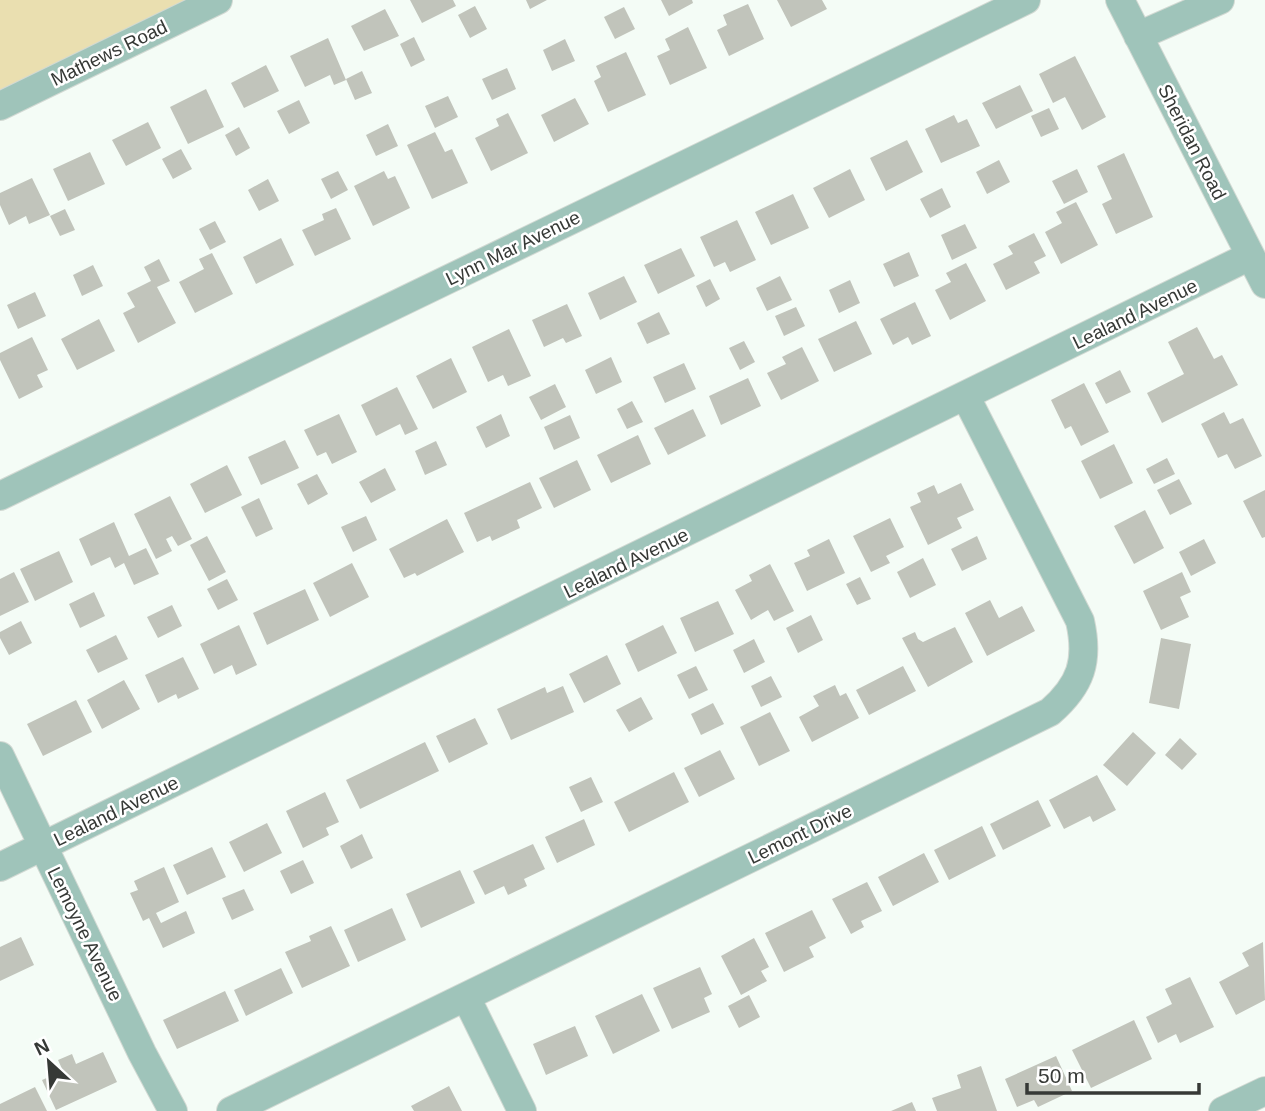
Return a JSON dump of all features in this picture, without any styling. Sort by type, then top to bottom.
[{"type":"street","name":"Mathews Road","points":[[0,106],[218,0]]},
{"type":"street","name":"Lynn Mar Avenue","points":[[0,496],[1026,0]]},
{"type":"street","name":"Sheridan Road","points":[[1120,0],[1265,284]]},
{"type":"street","points":[[1138,36],[1220,0]]},
{"type":"street","name":"Lealand Avenue","points":[[0,867],[1250,256]]},
{"type":"street","name":"Lemont Drive","points":[[231,1111],[1050,712],[1065,698],[1077,681],[1083,662],[1084,641],[1080,621],[966,397]]},
{"type":"street","name":"Lemoyne Avenue","points":[[0,757],[173,1111]]},
{"type":"street","points":[[466,997],[522,1111]]},
{"type":"street","points":[[1223,1111],[1265,1091]]},
{"type":"shaded area","points":[[0,0],[218,0],[0,106]]},
{"type":"building","points":[[410,0],[453,0],[456,6],[422,23]]},
{"type":"building","points":[[526,0],[547,0],[530,9]]},
{"type":"building","points":[[661,0],[692,0],[693,3],[669,16]]},
{"type":"building","points":[[777,0],[822,0],[827,9],[791,27]]},
{"type":"building","points":[[748,4],[764,39],[729,56],[717,30],[727,25],[723,15]]},
{"type":"building","points":[[475,6],[487,29],[470,38],[458,15]]},
{"type":"building","points":[[624,7],[635,29],[615,39],[604,17]]},
{"type":"building","points":[[385,9],[399,36],[364,51],[351,26]]},
{"type":"building","points":[[688,27],[707,68],[670,85],[657,56],[670,50],[665,39]]},
{"type":"building","points":[[414,37],[425,60],[411,67],[400,44]]},
{"type":"building","points":[[328,38],[346,80],[334,85],[330,75],[305,87],[290,56]]},
{"type":"building","points":[[565,39],[575,61],[552,71],[543,50]]},
{"type":"building","points":[[626,52],[646,95],[608,112],[594,81],[601,77],[596,66]]},
{"type":"building","points":[[1075,56],[1106,117],[1082,130],[1065,97],[1053,103],[1039,74]]},
{"type":"building","points":[[266,65],[279,91],[244,108],[231,83]]},
{"type":"building","points":[[507,68],[516,89],[492,100],[482,79]]},
{"type":"building","points":[[362,71],[372,93],[355,100],[346,79]]},
{"type":"building","points":[[1020,85],[1033,111],[996,129],[982,103]]},
{"type":"building","points":[[206,89],[224,127],[188,144],[170,107]]},
{"type":"building","points":[[448,96],[458,117],[435,128],[425,106]]},
{"type":"building","points":[[575,98],[589,124],[554,142],[541,115]]},
{"type":"building","points":[[299,100],[310,123],[289,134],[277,111]]},
{"type":"building","points":[[1049,108],[1059,129],[1041,137],[1031,116]]},
{"type":"building","points":[[508,113],[528,153],[491,171],[475,138],[499,126],[496,119]]},
{"type":"building","points":[[954,115],[958,123],[967,119],[980,146],[941,163],[925,129]]},
{"type":"building","points":[[148,122],[161,148],[126,166],[112,140]]},
{"type":"building","points":[[388,124],[398,146],[376,156],[366,135]]},
{"type":"building","points":[[239,127],[250,148],[236,156],[225,135]]},
{"type":"building","points":[[435,132],[445,152],[452,149],[468,183],[432,199],[407,145]]},
{"type":"building","points":[[907,140],[923,172],[886,191],[870,158]]},
{"type":"building","points":[[181,149],[192,169],[173,179],[162,159]]},
{"type":"building","points":[[90,152],[105,184],[68,201],[53,169]]},
{"type":"building","points":[[1124,153],[1153,217],[1116,234],[1102,204],[1112,199],[1097,166]]},
{"type":"building","points":[[999,160],[1010,182],[987,194],[976,172]]},
{"type":"building","points":[[850,169],[865,200],[829,218],[813,188]]},
{"type":"building","points":[[1077,169],[1088,192],[1064,204],[1052,181]]},
{"type":"building","points":[[338,171],[348,190],[331,199],[321,179]]},
{"type":"building","points":[[384,171],[388,179],[395,176],[410,208],[373,226],[354,186]]},
{"type":"building","points":[[32,178],[50,215],[29,224],[26,216],[9,225],[0,205],[0,193]]},
{"type":"building","points":[[268,179],[279,201],[259,211],[248,190]]},
{"type":"building","points":[[942,188],[951,207],[930,218],[920,199]]},
{"type":"building","points":[[793,194],[809,228],[771,245],[755,212]]},
{"type":"building","points":[[1076,202],[1098,245],[1061,264],[1045,232],[1062,223],[1056,212]]},
{"type":"building","points":[[336,208],[351,239],[315,256],[302,230],[324,220],[322,214]]},
{"type":"building","points":[[65,209],[75,230],[60,236],[50,216]]},
{"type":"building","points":[[737,220],[756,260],[730,272],[725,262],[714,267],[700,237]]},
{"type":"building","points":[[215,221],[226,242],[210,250],[199,229]]},
{"type":"building","points":[[965,224],[977,248],[952,260],[941,235]]},
{"type":"building","points":[[1034,233],[1046,256],[1034,262],[1040,273],[1006,290],[993,264],[1013,254],[1008,246]]},
{"type":"building","points":[[281,238],[294,265],[256,284],[243,257]]},
{"type":"building","points":[[681,248],[695,276],[658,294],[644,265]]},
{"type":"building","points":[[909,252],[919,276],[894,287],[883,264]]},
{"type":"building","points":[[212,253],[233,294],[195,313],[179,282],[204,269],[199,259]]},
{"type":"building","points":[[159,259],[170,281],[157,287],[176,323],[138,343],[123,313],[135,307],[127,293],[151,281],[144,267]]},
{"type":"building","points":[[966,263],[986,301],[950,320],[935,290],[951,282],[946,273]]},
{"type":"building","points":[[93,265],[103,286],[82,296],[73,275]]},
{"type":"building","points":[[624,276],[637,302],[600,320],[588,293]]},
{"type":"building","points":[[780,276],[792,300],[767,311],[756,288]]},
{"type":"building","points":[[710,279],[720,299],[706,307],[696,286]]},
{"type":"building","points":[[850,280],[860,303],[839,313],[829,290]]},
{"type":"building","points":[[35,292],[46,316],[18,329],[7,305]]},
{"type":"building","points":[[915,302],[931,336],[912,345],[908,337],[893,345],[880,319]]},
{"type":"building","points":[[567,304],[582,336],[566,343],[563,338],[544,347],[532,320]]},
{"type":"building","points":[[796,307],[805,326],[784,336],[775,316]]},
{"type":"building","points":[[659,312],[670,334],[647,344],[637,323]]},
{"type":"building","points":[[99,319],[115,351],[77,370],[61,339]]},
{"type":"building","points":[[856,321],[872,354],[834,372],[818,339]]},
{"type":"building","points":[[1197,327],[1214,359],[1222,355],[1238,385],[1162,423],[1147,393],[1184,374],[1168,342]]},
{"type":"building","points":[[509,329],[531,376],[508,386],[503,375],[488,382],[472,347]]},
{"type":"building","points":[[32,337],[48,370],[37,375],[43,387],[19,399],[0,360],[0,353]]},
{"type":"building","points":[[744,341],[755,362],[740,370],[729,348]]},
{"type":"building","points":[[802,347],[819,381],[781,400],[767,373],[786,364],[782,357]]},
{"type":"building","points":[[611,357],[622,382],[596,394],[585,370]]},
{"type":"building","points":[[451,358],[467,392],[433,409],[416,376]]},
{"type":"building","points":[[684,363],[696,389],[665,403],[653,377]]},
{"type":"building","points":[[1120,370],[1131,392],[1106,404],[1095,383]]},
{"type":"building","points":[[748,378],[761,406],[721,425],[709,396]]},
{"type":"building","points":[[1084,383],[1109,432],[1081,446],[1071,426],[1065,429],[1051,400]]},
{"type":"building","points":[[555,384],[566,407],[541,420],[529,397]]},
{"type":"building","points":[[397,387],[418,429],[405,435],[400,424],[376,436],[361,405]]},
{"type":"building","points":[[632,401],[643,422],[627,429],[617,409]]},
{"type":"building","points":[[693,409],[706,436],[668,455],[654,428]]},
{"type":"building","points":[[1224,412],[1230,424],[1243,418],[1262,456],[1235,469],[1227,454],[1218,458],[1201,424]]},
{"type":"building","points":[[339,414],[357,452],[332,464],[326,452],[317,456],[304,430]]},
{"type":"building","points":[[501,414],[510,436],[486,448],[476,427]]},
{"type":"building","points":[[570,415],[580,438],[554,450],[544,427]]},
{"type":"building","points":[[638,435],[651,464],[611,483],[597,455]]},
{"type":"building","points":[[285,440],[299,468],[261,485],[248,457]]},
{"type":"building","points":[[436,441],[447,465],[425,475],[415,451]]},
{"type":"building","points":[[1114,444],[1133,483],[1100,499],[1081,461]]},
{"type":"building","points":[[1167,458],[1175,474],[1154,484],[1146,469]]},
{"type":"building","points":[[577,460],[591,490],[554,508],[539,478]]},
{"type":"building","points":[[227,465],[242,495],[205,513],[190,484]]},
{"type":"building","points":[[385,468],[396,490],[371,503],[359,482]]},
{"type":"building","points":[[317,474],[328,494],[308,505],[297,484]]},
{"type":"building","points":[[1179,479],[1192,504],[1170,515],[1157,490]]},
{"type":"building","points":[[530,482],[542,508],[517,520],[520,528],[492,541],[490,536],[477,542],[464,513]]},
{"type":"building","points":[[961,483],[974,510],[957,518],[962,528],[928,545],[910,507],[921,502],[917,493],[934,485],[938,494]]},
{"type":"building","points":[[1265,490],[1265,537],[1262,538],[1243,501]]},
{"type":"building","points":[[170,496],[192,539],[178,546],[172,536],[166,539],[172,551],[156,559],[134,514]]},
{"type":"building","points":[[259,498],[273,529],[256,537],[241,507]]},
{"type":"building","points":[[1145,510],[1164,548],[1134,564],[1114,526]]},
{"type":"building","points":[[366,516],[377,540],[353,552],[341,527]]},
{"type":"building","points":[[890,518],[904,547],[886,556],[890,563],[871,572],[853,536]]},
{"type":"building","points":[[447,519],[464,552],[417,576],[415,573],[404,578],[389,549]]},
{"type":"building","points":[[114,522],[129,556],[146,548],[159,574],[134,585],[124,563],[115,568],[110,557],[91,566],[79,539]]},
{"type":"building","points":[[207,536],[226,572],[209,581],[190,545]]},
{"type":"building","points":[[977,536],[987,559],[962,571],[951,549]]},
{"type":"building","points":[[829,539],[845,573],[807,591],[794,563],[810,556],[807,550]]},
{"type":"building","points":[[1204,539],[1216,563],[1191,576],[1179,552]]},
{"type":"building","points":[[59,551],[73,582],[35,601],[20,569]]},
{"type":"building","points":[[923,558],[936,585],[910,598],[897,572]]},
{"type":"building","points":[[352,563],[369,597],[330,617],[313,583]]},
{"type":"building","points":[[770,564],[794,611],[774,621],[768,610],[751,620],[735,590],[752,581],[749,575]]},
{"type":"building","points":[[14,572],[29,602],[0,616],[0,579]]},
{"type":"building","points":[[1182,572],[1191,592],[1180,597],[1189,617],[1161,630],[1143,591]]},
{"type":"building","points":[[860,577],[871,599],[857,605],[846,584]]},
{"type":"building","points":[[227,579],[238,600],[218,610],[207,589]]},
{"type":"building","points":[[305,589],[319,620],[267,645],[253,613]]},
{"type":"building","points":[[94,592],[105,616],[80,628],[69,604]]},
{"type":"building","points":[[990,600],[999,618],[1022,606],[1035,631],[987,656],[965,613]]},
{"type":"building","points":[[718,601],[734,634],[695,652],[680,618]]},
{"type":"building","points":[[172,605],[182,626],[158,638],[147,617]]},
{"type":"building","points":[[811,615],[823,640],[798,653],[786,628]]},
{"type":"building","points":[[21,621],[32,643],[9,655],[0,638],[0,632]]},
{"type":"building","points":[[239,625],[257,665],[236,675],[232,665],[214,674],[200,644]]},
{"type":"building","points":[[663,625],[677,653],[638,672],[625,644]]},
{"type":"building","points":[[955,627],[973,662],[928,687],[902,638],[915,632],[923,642]]},
{"type":"building","points":[[116,635],[128,659],[98,673],[86,650]]},
{"type":"building","points":[[1161,638],[1191,644],[1179,709],[1149,703]]},
{"type":"building","points":[[754,639],[765,662],[744,673],[733,650]]},
{"type":"building","points":[[607,655],[621,684],[584,703],[569,674]]},
{"type":"building","points":[[183,657],[199,689],[178,699],[176,694],[158,703],[145,675]]},
{"type":"building","points":[[696,666],[708,690],[689,699],[677,675]]},
{"type":"building","points":[[903,666],[916,691],[869,715],[856,690]]},
{"type":"building","points":[[771,676],[782,697],[761,707],[751,686]]},
{"type":"building","points":[[124,680],[140,709],[102,729],[87,700]]},
{"type":"building","points":[[835,685],[840,696],[846,693],[859,718],[812,742],[799,717],[819,706],[813,696]]},
{"type":"building","points":[[563,686],[574,712],[511,740],[497,709],[545,687],[547,693]]},
{"type":"building","points":[[641,697],[653,719],[629,732],[616,710]]},
{"type":"building","points":[[76,700],[92,732],[43,756],[27,724]]},
{"type":"building","points":[[713,703],[724,724],[701,735],[691,714]]},
{"type":"building","points":[[770,712],[790,751],[759,766],[740,727]]},
{"type":"building","points":[[475,718],[488,744],[449,763],[436,736]]},
{"type":"building","points":[[1133,732],[1156,753],[1127,786],[1103,765]]},
{"type":"building","points":[[1180,738],[1197,754],[1182,770],[1165,755]]},
{"type":"building","points":[[425,742],[439,771],[360,809],[346,780]]},
{"type":"building","points":[[720,750],[735,779],[699,797],[684,768]]},
{"type":"building","points":[[674,772],[689,802],[629,832],[614,802]]},
{"type":"building","points":[[1097,775],[1116,810],[1093,822],[1090,816],[1064,829],[1049,800]]},
{"type":"building","points":[[591,777],[603,802],[581,812],[569,787]]},
{"type":"building","points":[[325,792],[339,822],[326,828],[329,835],[303,848],[286,811]]},
{"type":"building","points":[[1038,800],[1051,826],[1003,850],[990,824]]},
{"type":"building","points":[[584,819],[595,845],[557,863],[545,837]]},
{"type":"building","points":[[267,823],[282,853],[244,872],[229,842]]},
{"type":"building","points":[[982,826],[996,856],[949,880],[934,850]]},
{"type":"building","points":[[362,834],[373,858],[351,869],[340,846]]},
{"type":"building","points":[[533,844],[545,869],[524,879],[527,886],[508,895],[504,886],[485,895],[473,871]]},
{"type":"building","points":[[212,847],[226,877],[187,895],[173,865]]},
{"type":"building","points":[[924,853],[939,882],[893,906],[878,877]]},
{"type":"building","points":[[303,860],[314,883],[291,894],[280,871]]},
{"type":"building","points":[[164,867],[179,902],[156,913],[161,923],[186,911],[195,933],[163,948],[149,918],[143,921],[130,893],[138,890],[134,881]]},
{"type":"building","points":[[460,870],[475,903],[421,928],[406,894]]},
{"type":"building","points":[[867,882],[882,911],[861,921],[864,927],[851,934],[832,899]]},
{"type":"building","points":[[244,889],[254,910],[232,920],[222,898]]},
{"type":"building","points":[[392,908],[406,940],[358,962],[344,930]]},
{"type":"building","points":[[812,910],[826,938],[809,947],[814,957],[784,972],[765,933]]},
{"type":"building","points":[[331,926],[350,966],[302,988],[285,952],[311,941],[309,936]]},
{"type":"building","points":[[21,937],[34,965],[0,981],[0,947]]},
{"type":"building","points":[[754,938],[769,967],[761,971],[767,981],[741,995],[721,956]]},
{"type":"building","points":[[1263,942],[1265,1000],[1236,1015],[1219,982],[1249,966],[1242,953]]},
{"type":"building","points":[[700,967],[712,994],[704,998],[710,1012],[672,1029],[653,988]]},
{"type":"building","points":[[281,968],[293,993],[246,1016],[234,990]]},
{"type":"building","points":[[1190,977],[1214,1027],[1180,1043],[1176,1034],[1158,1043],[1146,1017],[1172,1004],[1165,989]]},
{"type":"building","points":[[225,991],[239,1021],[177,1049],[163,1020]]},
{"type":"building","points":[[642,994],[660,1031],[613,1054],[595,1016]]},
{"type":"building","points":[[749,995],[760,1017],[739,1028],[728,1006]]},
{"type":"building","points":[[1134,1020],[1152,1059],[1091,1088],[1072,1050]]},
{"type":"building","points":[[575,1026],[588,1056],[546,1075],[533,1044]]},
{"type":"building","points":[[103,1052],[117,1082],[56,1110],[42,1080],[63,1071],[58,1060],[72,1054],[76,1064]]},
{"type":"building","points":[[1056,1056],[1072,1091],[1038,1107],[1034,1100],[1017,1107],[1005,1079]]},
{"type":"building","points":[[981,1066],[997,1111],[937,1111],[932,1098],[961,1088],[957,1075]]},
{"type":"building","points":[[449,1086],[462,1111],[414,1111],[411,1106]]},
{"type":"building","points":[[35,1087],[47,1111],[0,1111],[0,1104]]},
{"type":"building","points":[[912,1102],[916,1111],[891,1111]]}]
